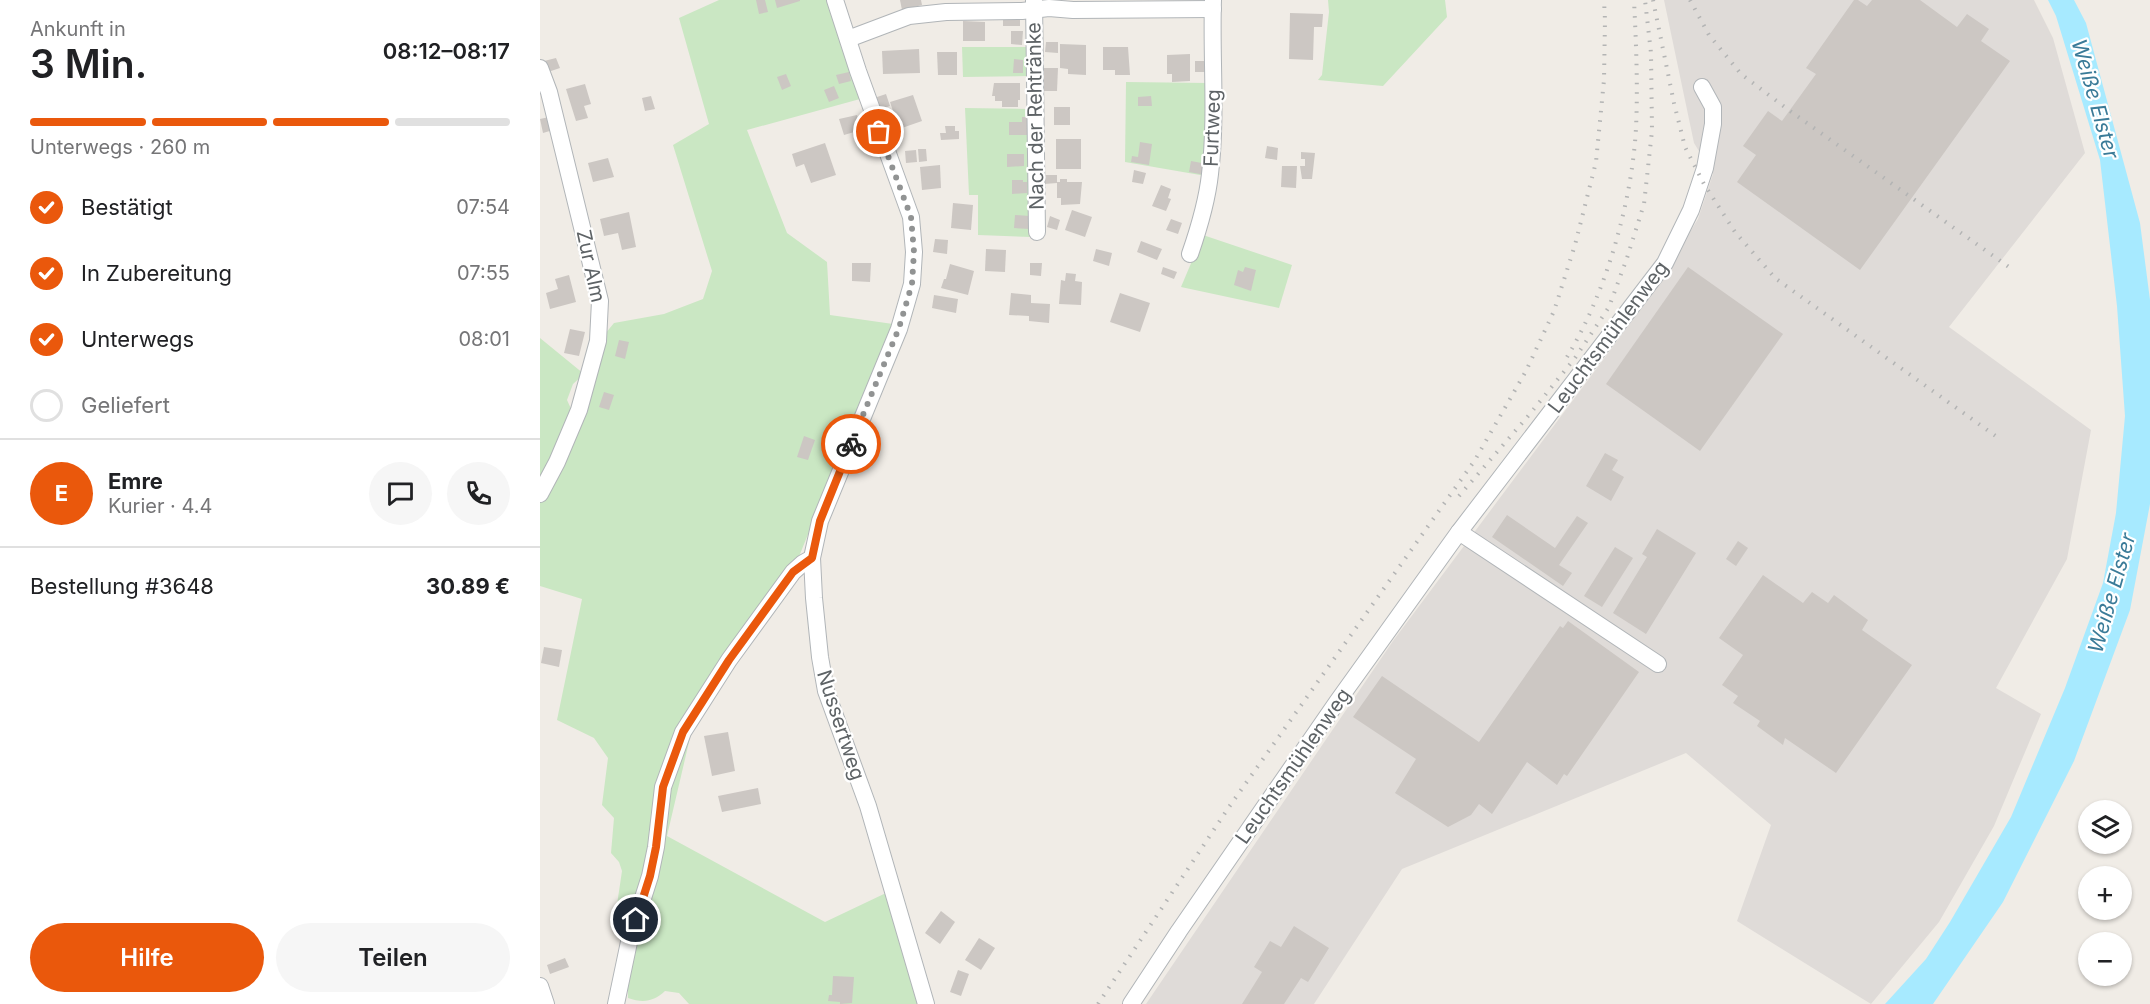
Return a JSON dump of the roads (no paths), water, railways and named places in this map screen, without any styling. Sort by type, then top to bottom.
[{"type":"street","name":"Nussertweg","points":[[835,0],[911,217],[914,252],[912,284],[899,328],[820,521],[812,558],[820,657],[826,692],[868,806],[926,1004]]},
{"type":"street","points":[[848,39],[909,16],[946,12],[1034,5],[1073,10],[1213,4]]},
{"type":"street","name":"Furtweg","points":[[1190,254],[1203,213],[1210,176],[1214,129],[1213,4]]},
{"type":"street","name":"Nach der Rehtränke","points":[[1034,5],[1037,232]]},
{"type":"street","name":"Zur Alm","points":[[540,68],[549,92],[563,146],[600,301],[601,319],[598,341],[579,410],[557,462],[540,494]]},
{"type":"street","name":"Leuchtsmühlenweg","points":[[1131,1004],[1330,712],[1459,532],[1665,263],[1691,210],[1705,168],[1713,124],[1713,107],[1702,87]]},
{"type":"street","points":[[1459,532],[1658,664]]},
{"type":"street","points":[[616,1004],[629,942],[650,876],[663,787],[683,732],[729,660],[793,572],[812,558]]},
{"type":"street","points":[[540,986],[546,1004]]},
{"type":"water","name":"Weiße Elster","points":[[2048,0],[2074,0],[2086,23],[2140,223],[2150,300],[2150,504],[2130,610],[2074,761],[2003,902],[1933,1004],[1885,1004],[1926,959],[2011,817],[2065,688],[2103,583],[2116,513],[2125,416],[2117,306],[2100,160],[2056,16]]},
{"type":"railway","points":[[1098,1004],[1229,807],[1475,460],[1526,371],[1554,311],[1575,245],[1596,162],[1604,80],[1604,0]]},
{"type":"railway","points":[[1567,357],[1594,305],[1605,276],[1615,246],[1629,186],[1637,112],[1634,0]]},
{"type":"railway","points":[[1459,496],[1575,358],[1609,307],[1644,204],[1652,131],[1651,53],[1645,0]]},
{"type":"railway","points":[[1653,0],[1685,147],[1704,184],[1735,232],[1775,278],[1997,437]]},
{"type":"railway","points":[[1690,0],[1709,35],[1741,74],[2013,270]]}]
